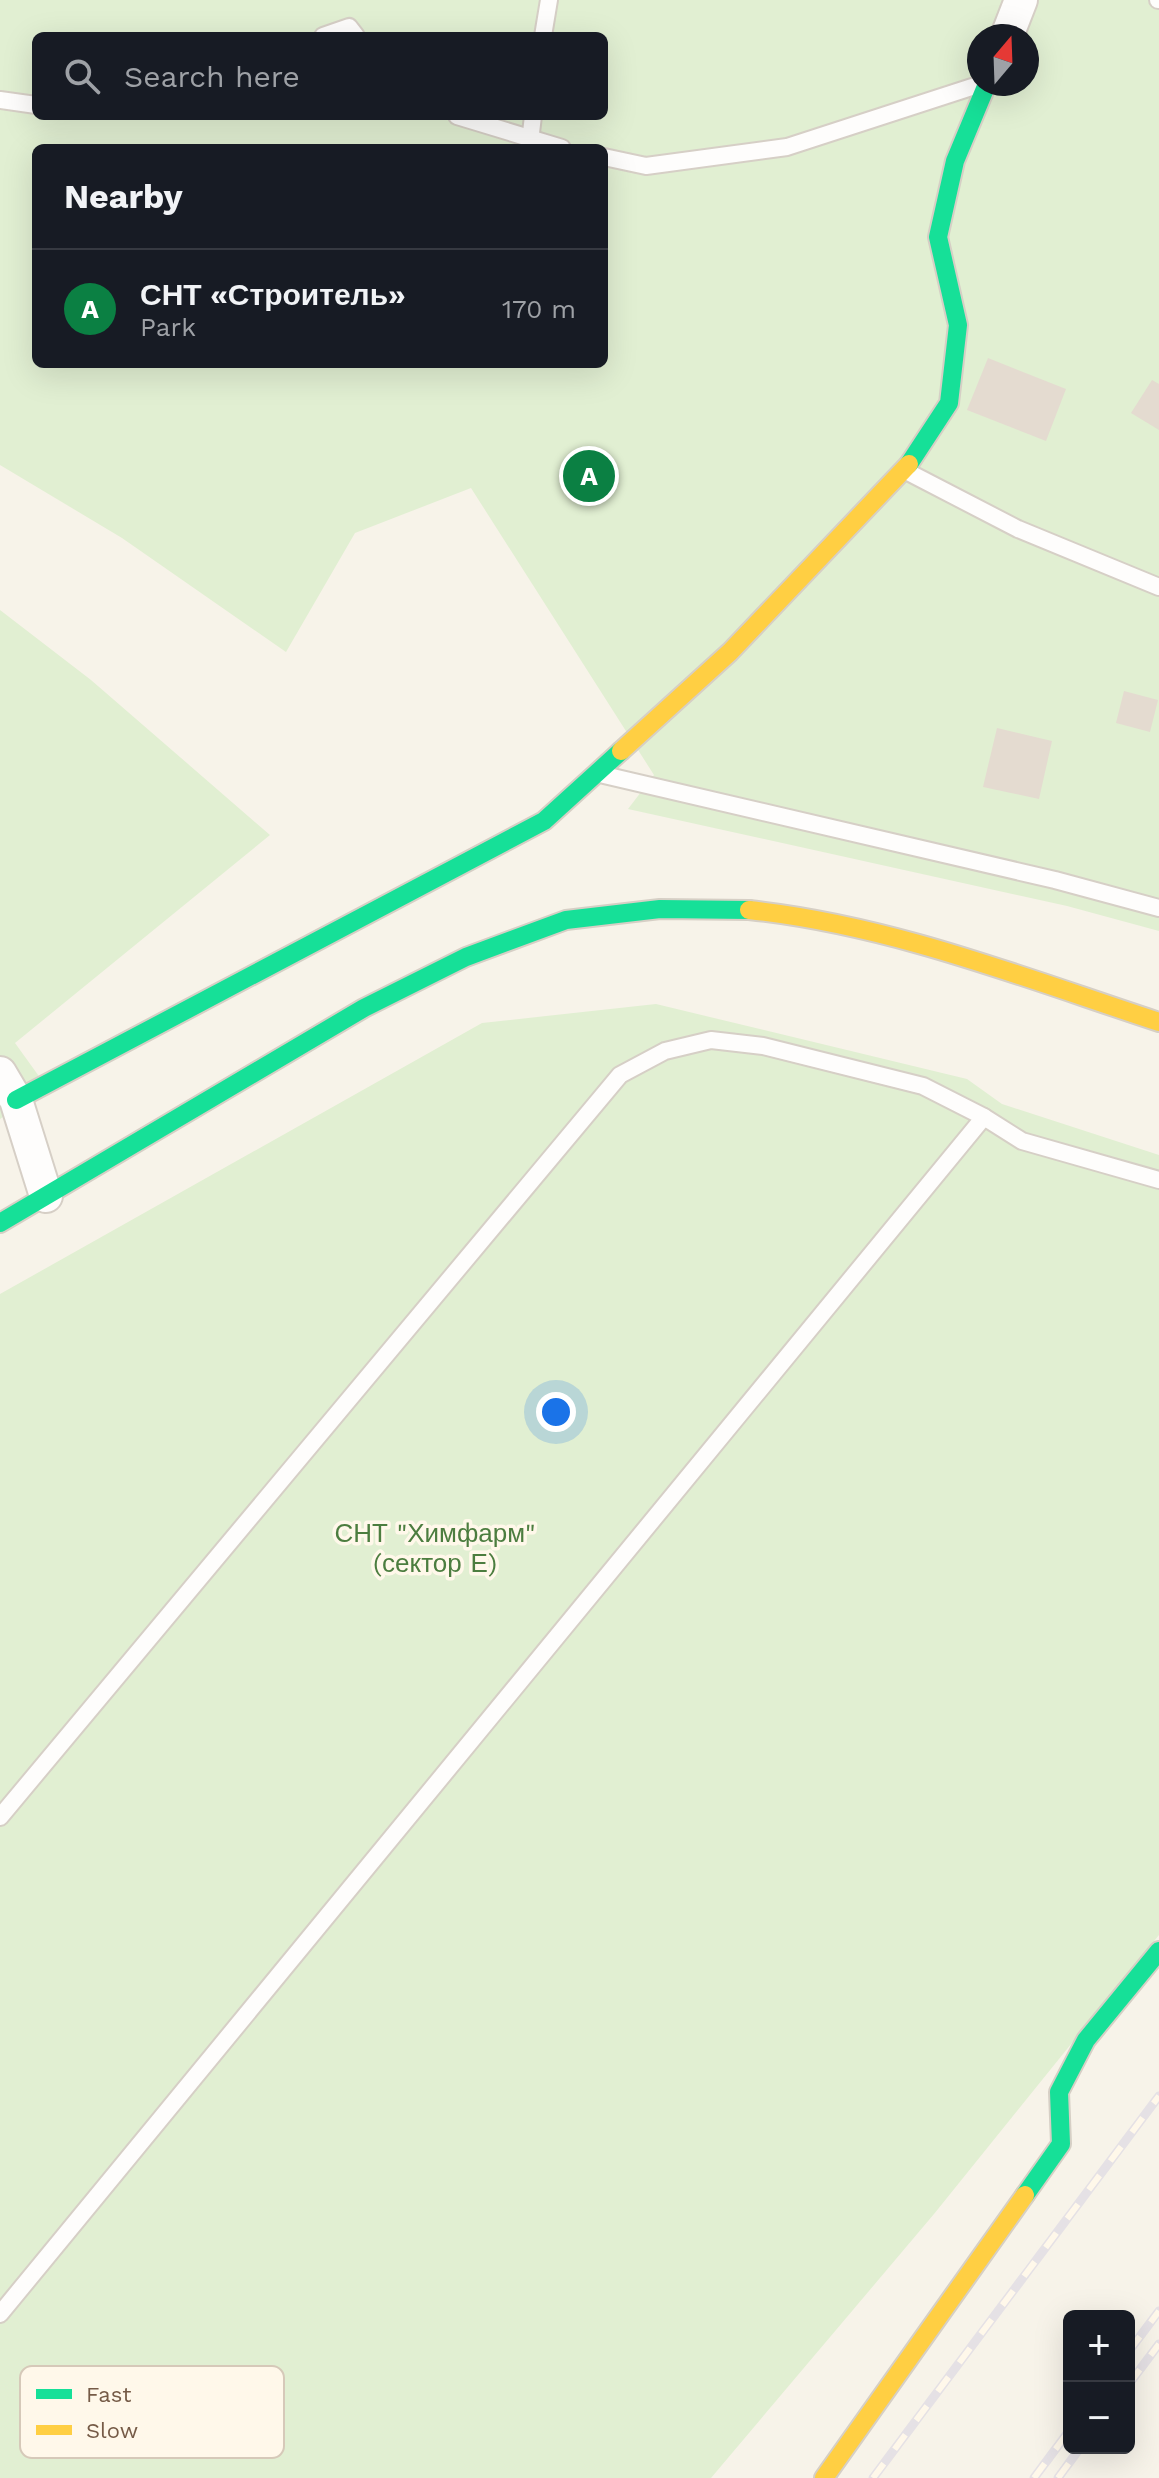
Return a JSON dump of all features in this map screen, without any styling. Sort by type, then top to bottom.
[{"type":"street","points":[[1012,24],[1021,0]]},
{"type":"street","points":[[46,1196],[8,1086],[544,821],[730,652],[905,470],[949,403],[958,325],[938,237],[955,161],[980,96]]},
{"type":"street","points":[[0,1223],[364,1008],[466,957],[566,920],[660,909],[751,910],[844,923],[970,960],[1159,1022]]},
{"type":"street","points":[[824,2478],[1061,2144],[1059,2092],[1086,2040],[1159,1951]]},
{"type":"lane","points":[[544,32],[549,0]]},
{"type":"lane","points":[[335,32],[349,27],[353,32]]},
{"type":"lane","points":[[608,158],[646,166],[787,147],[967,90]]},
{"type":"lane","points":[[0,100],[32,104]]},
{"type":"lane","points":[[469,120],[544,144]]},
{"type":"lane","points":[[530,141],[533,120]]},
{"type":"lane","points":[[905,470],[1018,529],[1159,587]]},
{"type":"lane","points":[[599,774],[1055,880],[1159,908]]},
{"type":"lane","points":[[0,1817],[620,1075],[665,1051],[711,1040],[763,1046],[923,1086],[984,1117],[1022,1141],[1159,1180]]},
{"type":"lane","points":[[0,2314],[984,1117]]},
{"type":"green space","points":[[0,0],[1159,0],[1159,931],[1067,906],[628,809],[654,775],[471,488],[355,533],[286,652],[122,538],[0,465]]},
{"type":"green space","points":[[0,610],[91,680],[270,835],[15,1043],[46,1086],[0,1119]]},
{"type":"green space","name":"СНТ \"Химфарм\" (сектор Е)","points":[[656,1004],[967,1079],[1002,1104],[1159,1155],[1159,1935],[934,2214],[711,2478],[0,2478],[0,1294],[482,1023]]},
{"type":"building","points":[[988,358],[1066,389],[1046,441],[967,410]]},
{"type":"building","points":[[1152,380],[1159,384],[1159,430],[1131,413]]},
{"type":"building","points":[[1124,691],[1158,700],[1150,732],[1116,723]]},
{"type":"building","points":[[997,728],[1052,741],[1039,799],[983,787]]},
{"type":"railway","points":[[873,2478],[1159,2096]]},
{"type":"railway","points":[[1135,2343],[1159,2311]]},
{"type":"railway","points":[[1130,2382],[1159,2344]]},
{"type":"railway","points":[[1034,2478],[1063,2439]]},
{"type":"railway","points":[[1058,2478],[1076,2454]]},
{"type":"traffic: fast","points":[[909,464],[949,403],[958,325],[938,237],[955,161],[982,96]]},
{"type":"traffic: fast","points":[[16,1100],[544,821],[621,751]]},
{"type":"traffic: fast","points":[[0,1223],[364,1008],[466,957],[566,920],[660,909],[749,910]]},
{"type":"traffic: fast","points":[[1025,2195],[1061,2144],[1059,2092],[1086,2040],[1159,1951]]},
{"type":"traffic: slow","points":[[621,751],[730,652],[909,464]]},
{"type":"traffic: slow","points":[[749,910],[802,917],[906,940],[1159,1022]]},
{"type":"traffic: slow","points":[[824,2478],[1025,2195]]},
{"type":"place","name":"СНТ «Строитель»","points":[[589,476]]}]
